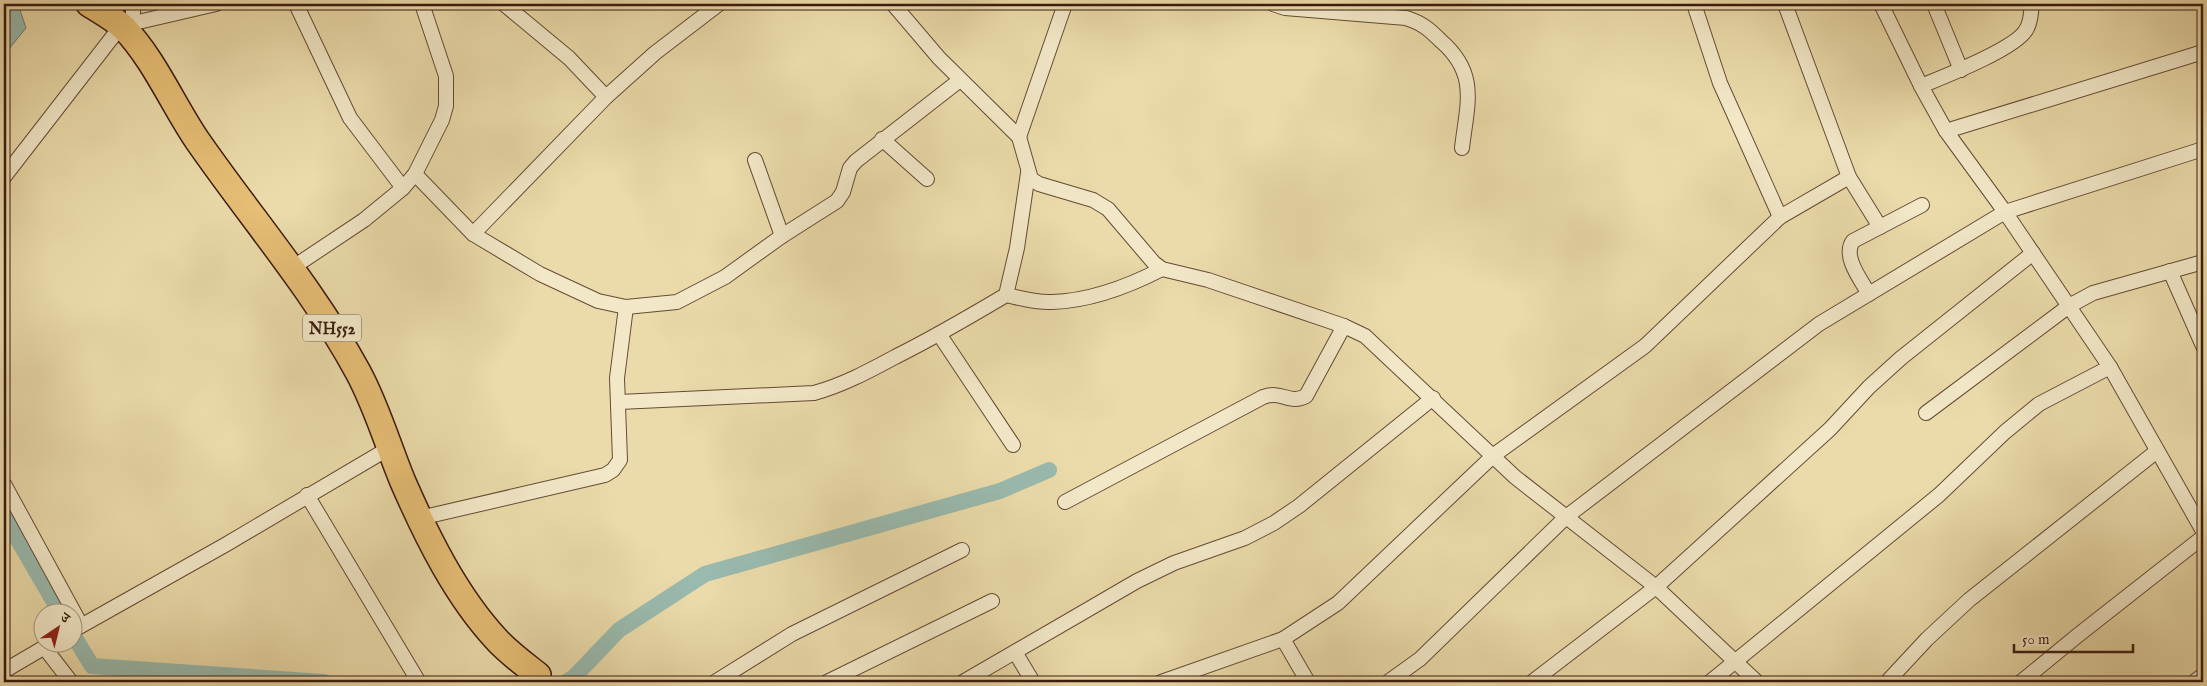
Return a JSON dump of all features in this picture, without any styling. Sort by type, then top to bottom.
[{"type":"highway","name":"NH552","points":[[89,4],[127,24],[181,117],[216,168],[292,268],[359,373],[391,447],[402,480],[420,518],[469,605],[498,641],[538,675]]},
{"type":"street","points":[[4,177],[127,24],[133,4]]},
{"type":"street","points":[[127,24],[216,4]]},
{"type":"street","points":[[296,4],[350,118],[403,188]]},
{"type":"street","points":[[292,268],[364,220],[403,188],[415,174],[442,120],[446,106],[446,76],[422,4]]},
{"type":"street","points":[[504,4],[569,58],[606,96]]},
{"type":"street","points":[[473,234],[606,96],[655,53],[719,4]]},
{"type":"street","points":[[893,4],[939,58],[1019,137],[1031,179],[1039,184],[1093,200],[1108,209],[1154,263],[1162,269],[1208,280],[1344,326],[1365,336],[1494,455],[1515,477],[1656,587],[1734,663],[1758,682]]},
{"type":"street","points":[[1019,137],[1065,4]]},
{"type":"street","points":[[1694,4],[1720,83],[1780,217]]},
{"type":"street","points":[[1785,4],[1849,176],[1880,227]]},
{"type":"street","points":[[1881,4],[1921,86],[1946,131],[2005,212],[2110,367],[2203,531]]},
{"type":"street","points":[[1934,4],[1961,70]]},
{"type":"street","points":[[1921,86],[1961,70],[2017,41],[2027,29],[2034,5]]},
{"type":"street","points":[[1279,6],[1331,13],[1406,18],[1421,23],[1453,51],[1463,66],[1469,90],[1462,148]]},
{"type":"street","points":[[1946,131],[2203,52]]},
{"type":"street","points":[[415,174],[473,234],[540,274],[598,301],[626,307],[677,302],[725,277],[782,236],[837,201],[843,192],[850,168],[856,161],[960,80]]},
{"type":"street","points":[[882,139],[927,179]]},
{"type":"street","points":[[1388,682],[1420,659],[1566,517],[1819,324],[2005,212],[2203,149]]},
{"type":"street","points":[[755,160],[782,236]]},
{"type":"street","points":[[1006,296],[1017,248],[1028,173]]},
{"type":"street","points":[[1161,682],[1283,639],[1338,602],[1494,455],[1645,346],[1780,217],[1849,176]]},
{"type":"street","points":[[1869,294],[1848,254],[1849,247],[1853,241],[1922,205]]},
{"type":"street","points":[[1532,682],[1656,587],[1830,429],[1869,387],[1901,358],[2033,253]]},
{"type":"street","points":[[1926,413],[2068,306],[2094,293],[2203,262]]},
{"type":"street","points":[[619,402],[814,392],[834,388],[939,334],[1006,296],[1050,302],[1084,298],[1146,277],[1162,269]]},
{"type":"street","points":[[2170,271],[2203,346]]},
{"type":"street","points":[[420,518],[605,475],[613,470],[620,460],[618,378],[626,307]]},
{"type":"street","points":[[1065,502],[1263,397],[1276,394],[1292,400],[1300,400],[1306,396],[1344,326]]},
{"type":"street","points":[[939,334],[1013,445]]},
{"type":"street","points":[[1710,682],[1939,494],[2005,432],[2039,404],[2110,367]]},
{"type":"street","points":[[963,682],[1137,581],[1174,563],[1245,538],[1274,523],[1299,506],[1433,398]]},
{"type":"street","points":[[82,625],[225,545],[391,447]]},
{"type":"street","points":[[1887,682],[1927,639],[1969,600],[2157,451]]},
{"type":"street","points":[[4,484],[65,604]]},
{"type":"street","points":[[307,495],[417,679]]},
{"type":"street","points":[[2022,682],[2077,636],[2203,537]]},
{"type":"street","points":[[715,682],[792,634],[962,550]]},
{"type":"street","points":[[827,682],[992,601]]},
{"type":"street","points":[[1283,639],[1308,682]]},
{"type":"street","points":[[1015,652],[1033,682]]},
{"type":"street","points":[[4,671],[32,654]]},
{"type":"street","points":[[53,654],[71,682]]},
{"type":"street","points":[[2194,682],[2203,674]]},
{"type":"water","points":[[4,4],[18,4],[26,28],[4,55]]},
{"type":"waterway","points":[[566,682],[573,678],[619,630],[705,574],[1000,491],[1049,470]]},
{"type":"waterway","points":[[4,516],[55,604]]},
{"type":"waterway","points":[[82,650],[92,666],[324,682]]}]
